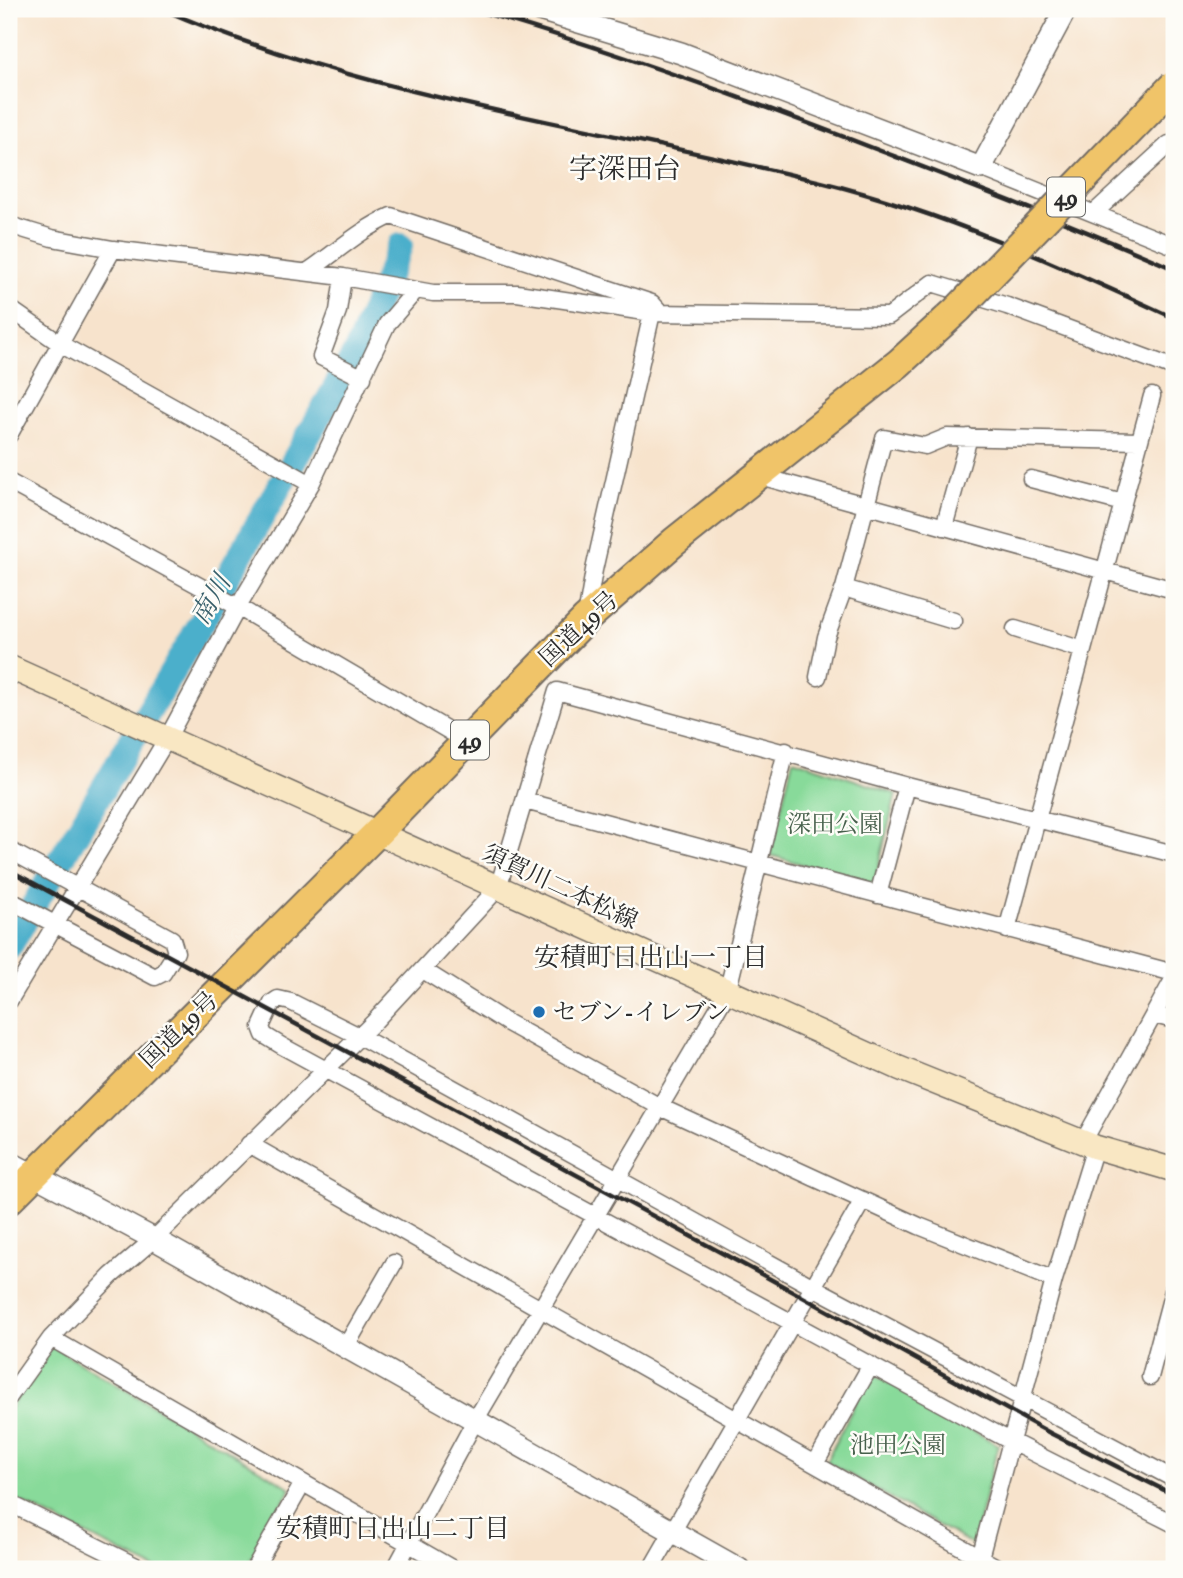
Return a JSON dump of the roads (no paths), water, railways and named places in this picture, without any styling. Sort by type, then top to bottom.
[{"type":"highway","name":"国道49号","points":[[9,1200],[21,1169],[379,831],[586,619],[756,475],[890,370],[958,309],[1174,85]]},
{"type":"main road","name":"須賀川二本松線","points":[[9,667],[379,831],[727,993],[899,1068],[1089,1144],[1174,1170]]},
{"type":"street","points":[[536,9],[681,53],[981,168],[1174,246]]},
{"type":"street","points":[[981,168],[1066,9]]},
{"type":"street","points":[[1094,213],[1168,144],[1174,148]]},
{"type":"street","points":[[307,272],[346,247],[373,223],[391,216],[652,303],[657,313],[594,570],[586,619]]},
{"type":"street","points":[[9,225],[52,238],[113,248],[343,277],[433,293],[517,293],[657,313],[889,316],[932,284],[1007,306],[1174,368]]},
{"type":"street","points":[[9,435],[62,345],[113,248]]},
{"type":"street","points":[[343,277],[338,311],[321,357],[358,375]]},
{"type":"street","points":[[9,1001],[51,923],[164,735],[235,605],[307,482],[358,375],[387,324],[416,290]]},
{"type":"street","points":[[9,308],[62,345],[307,482]]},
{"type":"street","points":[[1007,930],[1152,396]]},
{"type":"street","points":[[818,677],[826,637],[844,588],[884,438],[925,446],[947,437],[1139,441]]},
{"type":"street","points":[[944,527],[969,437]]},
{"type":"street","points":[[756,475],[1174,590]]},
{"type":"street","points":[[1031,479],[1123,503]]},
{"type":"street","points":[[9,482],[235,605],[468,742]]},
{"type":"street","points":[[844,588],[954,621]]},
{"type":"street","points":[[1015,629],[1083,650]]},
{"type":"street","points":[[9,1397],[51,1338],[111,1276],[154,1239],[359,1036],[498,888],[556,691],[786,751],[907,786],[1174,854]]},
{"type":"street","points":[[395,1569],[476,1419],[727,993],[786,751]]},
{"type":"street","points":[[878,895],[907,786]]},
{"type":"street","points":[[525,801],[1174,975],[1089,1144],[978,1564]]},
{"type":"street","points":[[9,850],[172,939],[176,945],[173,959],[163,973],[155,977],[13,903]]},
{"type":"street","points":[[423,970],[506,1022],[660,1107],[919,1226],[1054,1280]]},
{"type":"street","points":[[1174,1479],[815,1287],[359,1036],[291,1002],[278,999],[272,1003],[261,1027],[264,1035],[594,1217],[1012,1442],[1174,1524]]},
{"type":"street","points":[[1154,1015],[1174,1020]]},
{"type":"street","points":[[249,1144],[739,1420],[978,1564],[1000,1569]]},
{"type":"street","points":[[21,1169],[154,1239],[739,1569]]},
{"type":"street","points":[[651,1569],[795,1323],[863,1199]]},
{"type":"street","points":[[346,1346],[394,1263]]},
{"type":"street","points":[[1150,1377],[1174,1287]]},
{"type":"street","points":[[51,1338],[453,1569]]},
{"type":"street","points":[[815,1464],[871,1365]]},
{"type":"street","points":[[254,1569],[303,1483]]},
{"type":"street","points":[[9,1503],[142,1569]]},
{"type":"waterway","name":"南川","points":[[9,947],[206,615],[357,350],[400,246]]},
{"type":"railway","points":[[162,9],[241,40],[322,67],[404,89],[738,162],[867,194],[1001,242],[1174,318]]},
{"type":"railway","points":[[471,9],[626,57],[777,112],[1027,208],[1174,269]]},
{"type":"railway","points":[[9,870],[761,1274],[1050,1433],[1174,1495]]},
{"type":"place","name":"セブン-イレブン","points":[[539,1012]]},
{"type":"district","name":"字深田台","points":[[625,169]]},
{"type":"district","name":"安積町日出山一丁目","points":[[651,958]]},
{"type":"district","name":"安積町日出山二丁目","points":[[393,1529]]},
{"type":"park label","name":"深田公園","points":[[835,824]]},
{"type":"park label","name":"池田公園","points":[[898,1445]]}]
